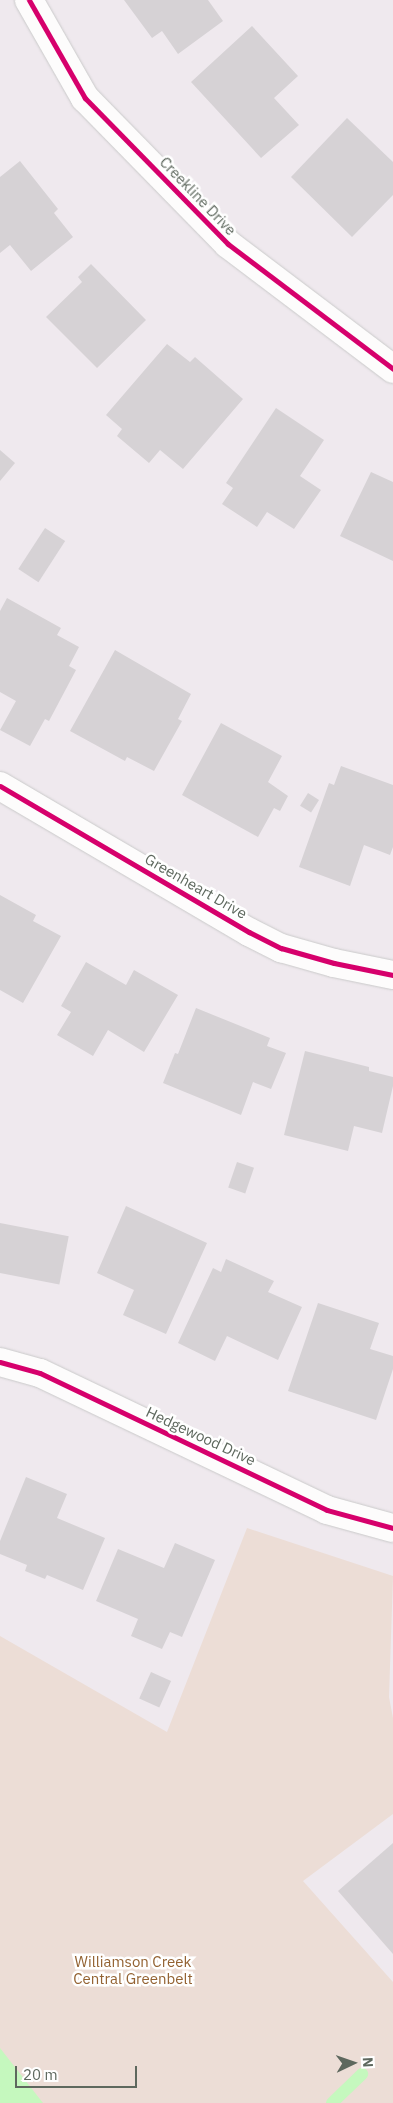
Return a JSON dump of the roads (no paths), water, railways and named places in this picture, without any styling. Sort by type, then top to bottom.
[{"type":"street","name":"Creekline Drive","points":[[29,0],[85,98],[228,244],[393,369]]},
{"type":"street","name":"Greenheart Drive","points":[[0,786],[249,932],[282,948],[334,963],[393,975]]},
{"type":"street","name":"Hedgewood Drive","points":[[0,1362],[40,1373],[327,1510],[393,1528]]},
{"type":"waterway","points":[[332,2103],[362,2074]]},
{"type":"park label","name":"Williamson Creek Central Greenbelt","points":[[133,1970]]}]
